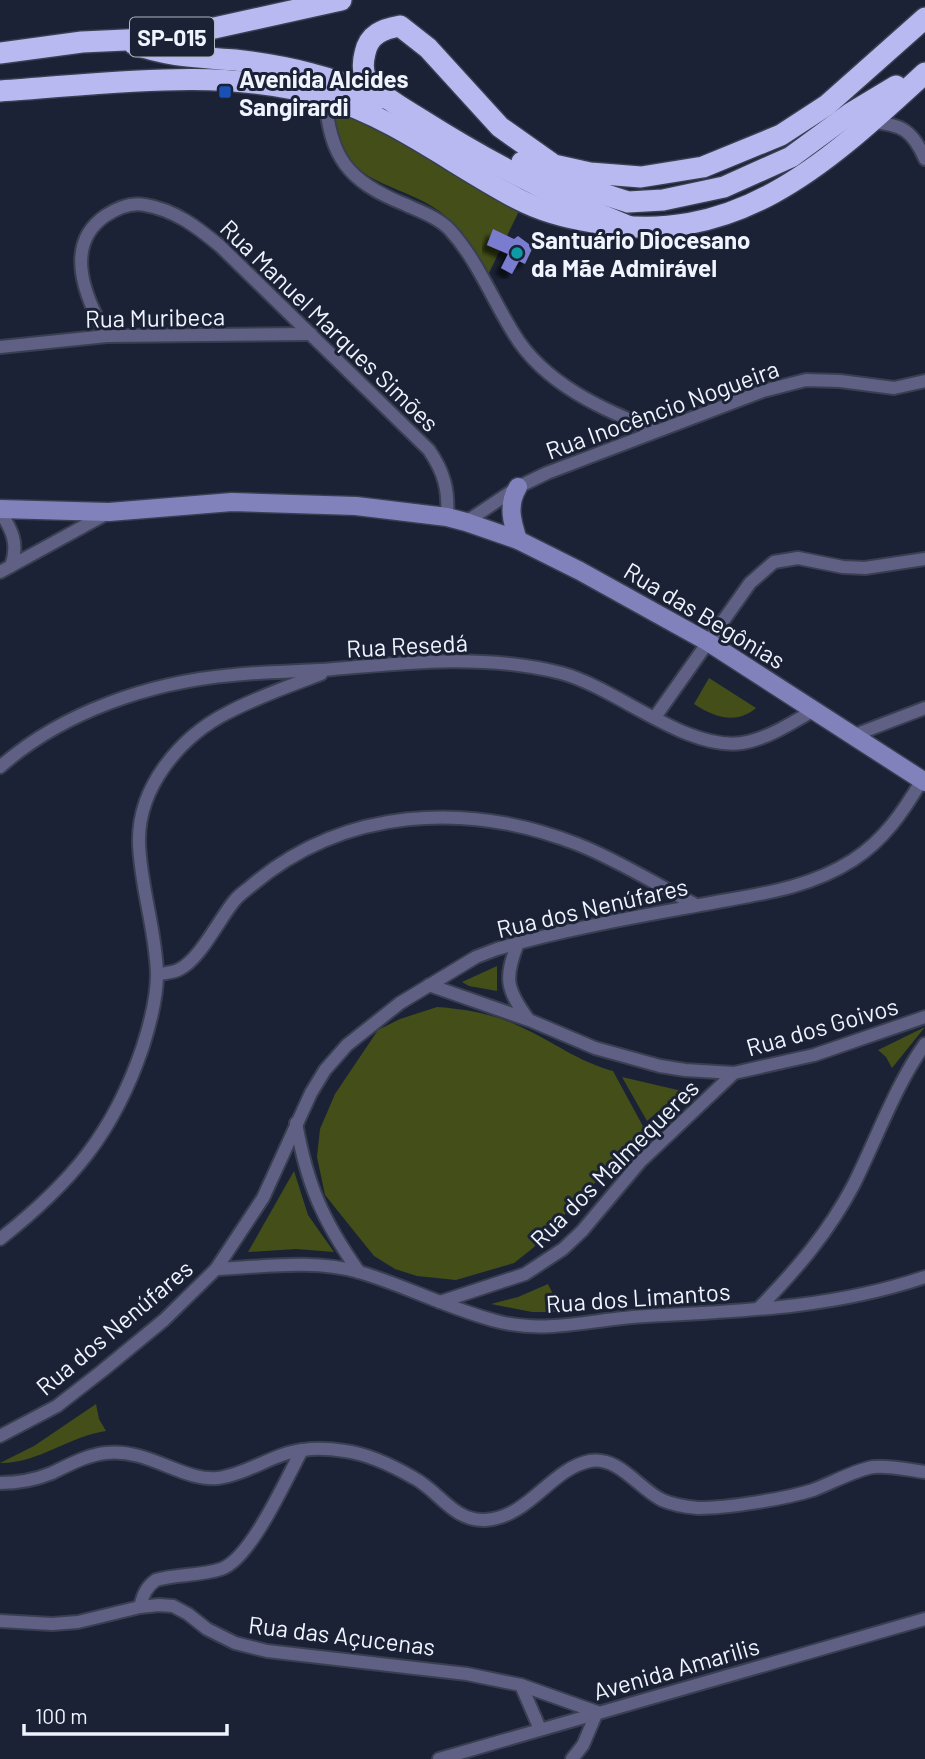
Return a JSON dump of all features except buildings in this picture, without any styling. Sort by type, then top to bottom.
[{"type":"highway","name":"SP-015","points":[[0,53],[82,42],[169,38],[341,0]]},
{"type":"highway","points":[[925,18],[827,105],[781,135],[703,167],[640,177],[590,173],[523,162],[545,174],[628,202],[663,200],[724,187],[791,157],[852,113],[925,71]]},
{"type":"highway","points":[[554,165],[500,127],[428,48],[400,26],[382,29],[366,48],[362,66],[367,79],[393,102],[465,148],[525,181],[630,227]]},
{"type":"highway","points":[[123,40],[171,56],[236,61],[312,72],[393,102]]},
{"type":"highway","points":[[0,91],[194,79],[248,82],[325,97],[382,118],[519,200],[565,217],[614,227],[670,227],[704,221],[750,205],[789,184],[844,145],[925,71]]},
{"type":"main road","points":[[517,487],[511,499],[511,512],[518,540]]},
{"type":"main road","name":"Rua das Begônias","points":[[0,510],[109,512],[232,502],[356,506],[447,517],[466,522],[518,540],[708,642],[923,781]]},
{"type":"street","points":[[325,97],[331,138],[337,153],[350,171],[369,186],[425,213],[447,227],[465,249],[514,334],[534,361],[553,379],[591,401],[656,431]]},
{"type":"street","points":[[871,122],[898,126],[908,132],[919,144],[925,159]]},
{"type":"street","name":"Rua Manuel Marques Simões","points":[[107,336],[83,287],[82,245],[90,230],[115,210],[143,204],[163,209],[192,223],[220,246],[429,450],[446,482],[449,496],[447,517]]},
{"type":"street","name":"Rua Muribeca","points":[[0,347],[107,336],[311,334]]},
{"type":"street","name":"Rua Inocêncio Nogueira","points":[[466,522],[517,487],[569,464],[763,391],[806,380],[894,388],[925,381]]},
{"type":"street","points":[[0,510],[15,542],[16,552],[5,569]]},
{"type":"street","points":[[5,569],[109,512]]},
{"type":"street","points":[[656,717],[750,583],[774,562],[798,558],[843,567],[865,568],[925,559]]},
{"type":"street","name":"Rua Resedá","points":[[0,767],[55,728],[102,706],[158,687],[232,675],[437,661],[501,664],[561,673],[706,741],[742,743],[778,729],[814,710]]},
{"type":"street","points":[[0,1239],[65,1182],[94,1147],[117,1111],[149,1026],[157,975],[139,840],[143,808],[156,777],[180,748],[225,714],[332,670]]},
{"type":"street","points":[[852,736],[925,708]]},
{"type":"street","name":"Rua dos Nenúfares","points":[[0,1436],[57,1406],[164,1320],[216,1269],[263,1198],[296,1122],[325,1070],[347,1045],[378,1019],[476,957],[518,943],[696,905],[783,890],[830,874],[870,848],[894,825],[923,781]]},
{"type":"street","points":[[157,975],[179,970],[197,953],[236,899],[265,874],[298,853],[342,834],[384,822],[427,817],[464,817],[538,831],[579,845],[696,905]]},
{"type":"street","points":[[518,943],[509,964],[507,980],[515,1001],[529,1020]]},
{"type":"street","name":"Rua dos Goivos","points":[[429,985],[529,1020],[595,1048],[685,1070],[734,1073],[814,1055],[925,1017]]},
{"type":"street","name":"Rua dos Limantos","points":[[216,1269],[300,1265],[334,1267],[359,1272],[500,1322],[537,1326],[565,1326],[647,1316],[724,1313],[759,1308],[807,1257],[834,1218],[853,1186],[910,1066],[925,1044]]},
{"type":"street","name":"Rua dos Malmequeres","points":[[440,1302],[525,1274],[563,1249],[582,1231],[640,1162],[734,1073]]},
{"type":"street","points":[[296,1122],[309,1182],[321,1212],[359,1272]]},
{"type":"street","points":[[759,1308],[786,1308],[863,1295],[925,1277]]},
{"type":"street","points":[[140,1607],[149,1584],[156,1580],[221,1570],[241,1556],[257,1533],[302,1450]]},
{"type":"street","points":[[0,1483],[31,1480],[78,1460],[105,1453],[148,1457],[213,1479],[254,1469],[302,1450],[348,1451],[414,1477],[455,1511],[483,1520],[503,1517],[520,1508],[568,1471],[593,1460],[610,1464],[662,1500],[679,1506],[699,1508],[804,1493],[872,1468],[888,1466],[925,1472]]},
{"type":"street","name":"Rua das Açucenas","points":[[0,1621],[52,1625],[78,1622],[140,1607],[173,1606],[219,1636],[235,1643],[267,1651],[425,1667],[521,1685],[597,1712]]},
{"type":"street","name":"Avenida Amarilis","points":[[439,1759],[925,1619]]},
{"type":"street","points":[[521,1685],[540,1729]]},
{"type":"street","points":[[572,1759],[583,1745],[597,1712]]},
{"type":"green space","points":[[335,108],[358,117],[520,209],[488,275],[466,240],[447,217],[426,203],[369,176],[345,157],[335,135],[332,110]]},
{"type":"green space","points":[[709,678],[756,708],[733,718],[717,715],[694,704]]},
{"type":"green space","points":[[497,966],[497,991],[469,986],[462,982]]},
{"type":"green space","points":[[437,1007],[490,1015],[511,1022],[566,1051],[613,1071],[645,1130],[533,1248],[514,1263],[456,1280],[417,1276],[395,1269],[374,1256],[325,1195],[317,1157],[320,1129],[335,1094],[378,1030],[400,1019]]},
{"type":"green space","points":[[925,1027],[892,1068],[878,1050]]},
{"type":"green space","points":[[622,1077],[682,1091],[647,1121]]},
{"type":"green space","points":[[294,1171],[308,1215],[334,1252],[296,1249],[248,1252]]},
{"type":"green space","points":[[548,1284],[562,1312],[532,1312],[491,1304],[518,1297]]},
{"type":"green space","points":[[96,1404],[99,1419],[106,1431],[79,1438],[27,1459],[0,1463],[34,1446]]},
{"type":"place","name":"Avenida Alcides Sangirardi","points":[[225,92]]},
{"type":"place","name":"Santuário Diocesano da Mãe Admirável","points":[[517,253]]}]
